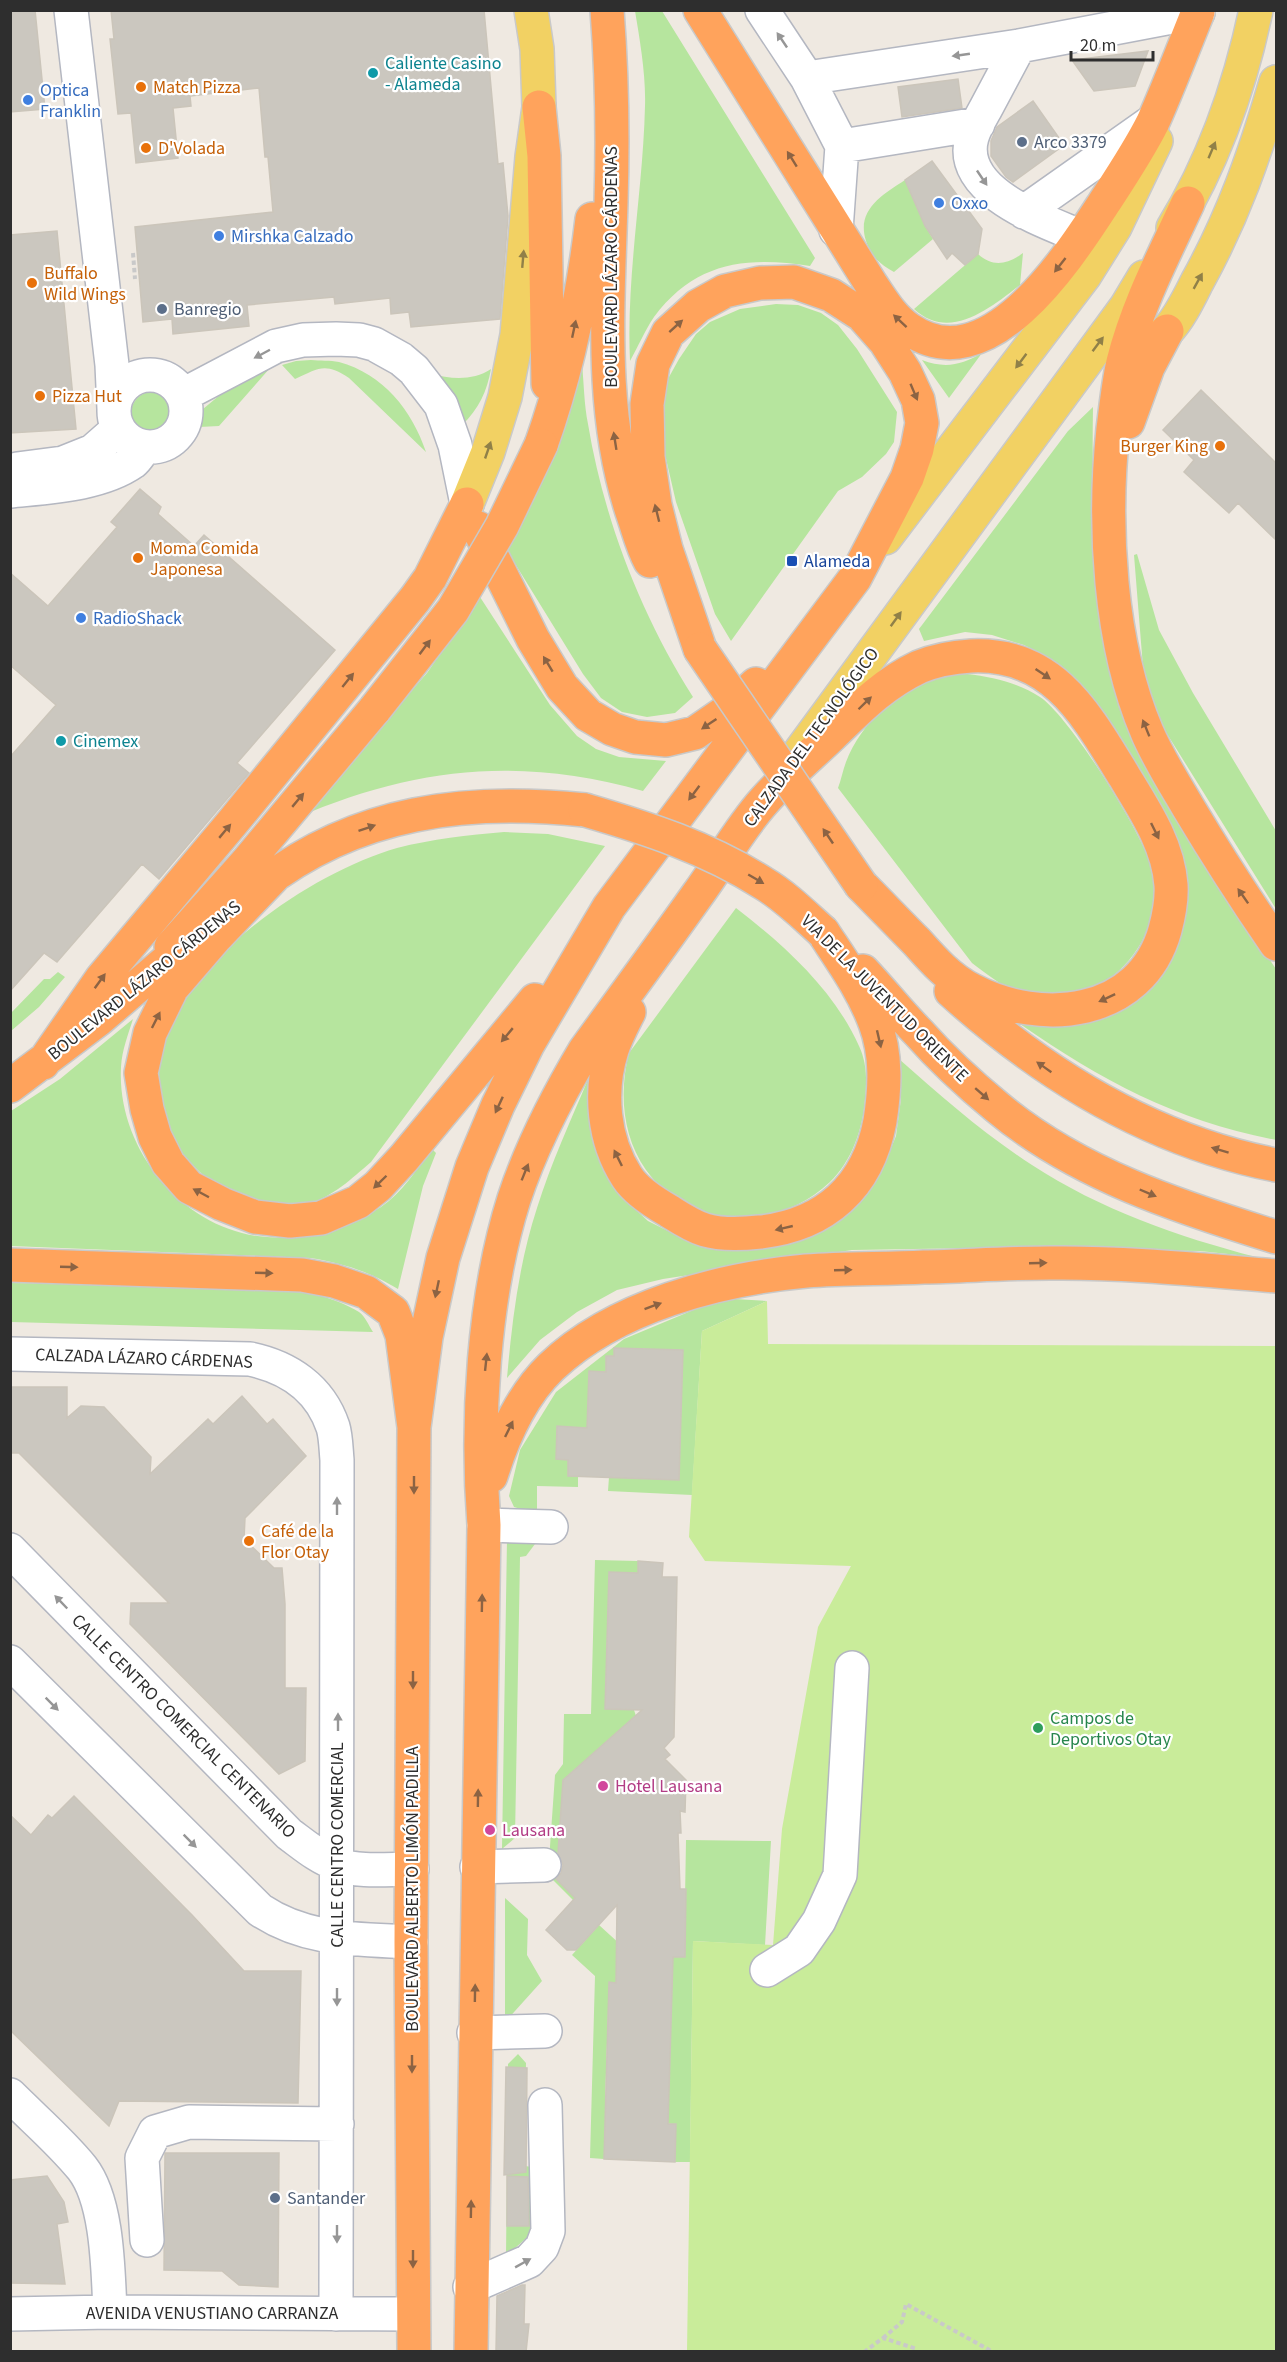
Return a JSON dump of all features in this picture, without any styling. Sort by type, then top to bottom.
[{"type":"highway","points":[[136,987],[247,862],[375,709],[453,610],[502,526],[540,445],[554,408],[569,353],[590,242],[599,160],[606,57],[606,10]]},
{"type":"highway","name":"BOULEVARD LÁZARO CÁRDENAS","points":[[606,10],[611,61],[612,127],[608,366],[614,435],[621,475],[646,555],[700,648]]},
{"type":"highway","points":[[700,10],[836,230],[871,285],[896,318],[921,336],[935,341],[952,342],[970,339],[1010,319],[1028,304],[1082,237],[1140,148],[1198,11]]},
{"type":"highway","points":[[539,107],[544,156],[548,355],[548,406],[540,445]]},
{"type":"highway","points":[[1188,203],[1148,289],[1123,363],[1117,394],[1109,465],[1110,542],[1117,629],[1129,685],[1147,733],[1165,768],[1233,881],[1276,944]]},
{"type":"highway","points":[[277,873],[216,937],[172,988],[150,1033],[141,1073],[147,1109],[155,1137],[168,1163],[189,1187],[222,1204],[255,1217],[290,1221],[321,1218],[358,1202],[378,1186],[404,1158],[609,907],[816,630],[855,578],[907,478],[917,449],[921,423],[918,400],[905,372],[885,341],[862,315],[831,295],[794,282],[760,283],[725,291],[698,306],[668,333],[653,364],[646,404],[648,457],[654,505],[666,549],[700,648],[861,885],[947,987],[985,1022],[1047,1069],[1082,1091],[1174,1134],[1218,1150],[1276,1165]]},
{"type":"highway","points":[[1110,542],[1120,448],[1133,403],[1167,331]]},
{"type":"highway","points":[[467,504],[533,639],[562,687],[588,715],[612,729],[635,737],[666,740],[695,733],[728,711],[816,630]]},
{"type":"highway","points":[[43,1063],[102,978],[415,599],[430,578],[467,504]]},
{"type":"highway","points":[[762,803],[877,691],[907,674],[936,661],[956,657],[998,656],[1016,660],[1032,667],[1060,686],[1082,713],[1120,770],[1141,804],[1162,847],[1171,883],[1171,903],[1158,951],[1128,987],[1113,996],[1082,1008],[1046,1011],[1011,1006],[969,989],[945,972],[861,885]]},
{"type":"highway","name":"CALZADA DEL TECNOLÓGICO","points":[[483,1515],[482,1397],[490,1318],[501,1248],[515,1197],[555,1103],[585,1050],[762,803]]},
{"type":"highway","name":"VIA DE LA JUVENTUD ORIENTE","points":[[277,873],[318,848],[369,826],[428,812],[485,805],[585,810],[651,829],[731,864],[765,884],[824,932],[951,1066],[999,1109],[1043,1139],[1089,1167],[1158,1198],[1185,1209],[1276,1237]]},
{"type":"highway","name":"BOULEVARD LÁZARO CÁRDENAS","points":[[10,1086],[43,1063],[277,873]]},
{"type":"highway","points":[[698,894],[629,1012],[612,1049],[605,1081],[605,1116],[614,1150],[627,1178],[648,1197],[666,1209],[686,1222],[706,1230],[748,1233],[779,1230],[801,1224],[820,1215],[850,1189],[870,1158],[878,1130],[884,1081],[880,1038],[862,992],[824,932]]},
{"type":"highway","points":[[414,1427],[426,1337],[443,1258],[472,1167],[498,1105],[528,1044],[609,907]]},
{"type":"highway","points":[[471,2352],[470,2287],[483,1515],[499,1448],[521,1403],[551,1367],[589,1338],[630,1314],[728,1283],[806,1271],[1052,1263],[1276,1276]]},
{"type":"highway","points":[[10,1265],[302,1275],[334,1281],[366,1292],[393,1312],[402,1335],[414,1427]]},
{"type":"highway","name":"BOULEVARD ALBERTO LIMÓN PADILLA","points":[[414,1427],[411,1942],[414,2352]]},
{"type":"main road","points":[[467,504],[488,452],[505,397],[517,335],[532,157],[539,107],[537,49],[531,10]]},
{"type":"main road","name":"CALZADA DEL TECNOLÓGICO","points":[[762,803],[1126,307],[1188,203],[1228,112],[1244,64],[1257,10]]},
{"type":"main road","points":[[855,578],[1052,320],[1085,275],[1115,227],[1165,118],[1198,11]]},
{"type":"main road","points":[[1014,457],[1080,391],[1167,331],[1218,244],[1241,192],[1257,148],[1276,82]]},
{"type":"street","points":[[10,491],[67,486],[100,477],[134,462],[117,395],[123,371],[71,10]]},
{"type":"street","points":[[762,10],[807,78],[842,146],[836,230]]},
{"type":"street","points":[[807,78],[1019,46],[1198,11]]},
{"type":"street","points":[[1019,46],[971,139],[972,158],[980,178],[999,198],[1024,212],[1082,237]]},
{"type":"street","points":[[1024,212],[1153,121]]},
{"type":"street","points":[[842,146],[978,124]]},
{"type":"street","points":[[183,395],[276,346],[303,340],[359,340],[386,350],[414,370],[441,405],[450,426],[467,504]]},
{"type":"street","points":[[123,371],[167,379],[177,385],[183,395],[187,415],[179,435],[162,446],[126,428]]},
{"type":"street","points":[[10,470],[63,463],[93,451],[126,428]]},
{"type":"street","name":"CALZADA LÁZARO CÁRDENAS","points":[[10,1354],[250,1359],[270,1363],[288,1371],[307,1385]]},
{"type":"street","name":"CALLE CENTRO COMERCIAL","points":[[307,1385],[324,1406],[333,1429],[337,1460],[336,2314]]},
{"type":"street","points":[[483,1515],[551,1527]]},
{"type":"street","name":"CALLE CENTRO COMERCIAL CENTENARIO","points":[[10,1551],[269,1815],[306,1846],[338,1865],[359,1869],[412,1869]]},
{"type":"street","points":[[10,1662],[260,1910],[293,1929],[337,1938],[411,1942]]},
{"type":"street","points":[[767,1970],[799,1950],[819,1921],[840,1875],[852,1668]]},
{"type":"street","points":[[477,1867],[544,1865]]},
{"type":"street","points":[[474,2033],[545,2031]]},
{"type":"street","points":[[10,2096],[83,2170],[98,2204],[105,2240],[110,2312]]},
{"type":"street","points":[[470,2287],[529,2260],[542,2247],[548,2231],[545,2105]]},
{"type":"street","points":[[147,2240],[142,2158],[155,2132],[189,2122],[337,2124]]},
{"type":"street","name":"AVENIDA VENUSTIANO CARRANZA","points":[[10,2314],[110,2312],[413,2314]]},
{"type":"path","points":[[864,2352],[902,2322],[906,2304],[993,2352]]},
{"type":"path","points":[[884,2338],[917,2349]]},
{"type":"green space","points":[[635,11],[662,11],[815,258],[810,266],[764,262],[723,267],[687,284],[654,317],[630,361],[630,297],[645,106],[644,70]]},
{"type":"green space","points":[[905,180],[933,239],[894,272],[873,256],[866,241],[865,220],[873,204]]},
{"type":"green space","points":[[1023,253],[1020,285],[983,311],[955,322],[942,322],[928,318],[914,309],[978,254],[989,261],[1000,263],[1012,260]]},
{"type":"green space","points":[[776,304],[798,305],[821,313],[838,325],[857,349],[897,412],[894,442],[886,454],[862,477],[838,491],[731,641],[715,614],[676,502],[664,450],[662,401],[669,377],[679,359],[696,334],[710,322],[740,309]]},
{"type":"green space","points":[[982,353],[949,398],[922,360],[946,365],[960,363]]},
{"type":"green space","points":[[277,360],[219,426],[199,427],[203,409],[226,390]]},
{"type":"green space","points":[[311,360],[339,362],[369,375],[382,385],[404,408],[426,452],[341,373],[322,368],[295,379],[282,365]]},
{"type":"green space","points":[[582,364],[586,409],[595,460],[615,531],[641,600],[674,666],[693,697],[675,713],[647,717],[622,712],[601,698],[583,674],[506,549]]},
{"type":"green space","points":[[491,369],[481,399],[473,413],[462,425],[431,374],[462,378],[477,376]]},
{"type":"green space","points":[[152,392],[167,398],[173,413],[167,428],[152,434],[137,428],[131,413],[137,398]]},
{"type":"green space","points":[[1093,407],[1093,496],[1097,564],[1113,684],[1134,740],[1232,904],[1276,969],[1276,1140],[1206,1122],[1142,1096],[1081,1064],[1020,1024],[1062,1026],[1092,1019],[1162,972],[1177,945],[1184,918],[1069,677],[1048,657],[1024,645],[992,635],[965,632],[924,641],[919,629],[1068,431]]},
{"type":"green space","points":[[1137,554],[1159,630],[1193,693],[1276,831],[1276,909],[1159,721],[1150,692],[1145,692],[1134,555]]},
{"type":"green space","points":[[480,597],[550,705],[577,736],[596,749],[619,757],[666,761],[643,791],[553,773],[467,772],[383,787],[296,818],[427,673]]},
{"type":"green space","points":[[967,674],[1014,684],[1040,697],[1053,709],[1087,751],[1121,805],[1147,854],[1153,871],[1155,888],[1150,923],[1143,939],[1122,968],[1109,979],[1087,991],[1059,996],[1023,993],[1002,985],[972,963],[838,788],[853,748],[871,721],[883,709],[896,698],[924,682],[942,676]]},
{"type":"green space","points":[[504,832],[548,834],[605,846],[371,1162],[325,1197],[301,1205],[252,1200],[227,1190],[204,1175],[184,1156],[169,1133],[160,1107],[156,1079],[160,1051],[174,1017],[195,984],[223,953],[255,925],[290,899],[327,877],[363,860],[397,848],[423,842]]},
{"type":"green space","points":[[736,908],[789,953],[822,987],[836,1006],[849,1026],[864,1059],[866,1092],[855,1144],[838,1174],[830,1182],[809,1198],[785,1210],[760,1216],[735,1218],[710,1214],[686,1205],[664,1190],[646,1170],[638,1157],[627,1128],[624,1083],[629,1053]]},
{"type":"green space","points":[[58,972],[65,977],[39,1007],[11,1031],[11,1013],[44,979],[50,979]]},
{"type":"green space","points":[[133,1019],[121,1067],[123,1100],[132,1132],[147,1162],[168,1188],[192,1210],[221,1226],[253,1235],[286,1237],[359,1218],[389,1201],[409,1180],[432,1149],[436,1153],[423,1186],[398,1289],[377,1277],[356,1269],[311,1258],[11,1246],[11,1111],[60,1079]]},
{"type":"green space","points":[[899,1059],[980,1128],[1058,1181],[1140,1220],[1256,1257],[1200,1251],[974,1248],[852,1250],[663,1279],[617,1290],[577,1312],[540,1340],[507,1378],[517,1292],[525,1250],[548,1175],[589,1077],[588,1113],[597,1150],[607,1176],[625,1200],[648,1221],[678,1236],[713,1241],[787,1242],[834,1224],[861,1200],[881,1173],[896,1136],[901,1099]]},
{"type":"green space","points":[[11,1283],[282,1287],[339,1302],[361,1314],[373,1332],[11,1322]]},
{"type":"green space","points":[[735,1299],[767,1301],[702,1331],[692,1495],[608,1491],[609,1477],[679,1479],[683,1350],[615,1348],[614,1356],[606,1356],[606,1372],[589,1371],[587,1428],[557,1427],[556,1459],[568,1460],[568,1476],[578,1476],[578,1487],[537,1486],[537,1514],[514,1507],[509,1496],[520,1450],[556,1392],[624,1339],[703,1306]]},
{"type":"green space","name":"Campos de Deportivos Otay","points":[[767,1301],[768,1344],[1276,1346],[1276,2351],[687,2352],[693,1941],[773,1945],[782,1829],[818,1627],[851,1566],[705,1561],[689,1537],[702,1331]]},
{"type":"green space","points":[[507,1539],[538,1540],[526,1556],[520,1557],[515,1838],[502,1849]]},
{"type":"green space","points":[[595,1560],[638,1561],[638,1573],[609,1573],[605,1708],[634,1710],[636,1716],[563,1780],[556,1878],[576,1898],[573,1900],[548,1875],[555,1775],[563,1764],[564,1714],[591,1714]]},
{"type":"green space","points":[[686,1840],[771,1841],[765,1945],[693,1941],[690,2162],[675,2162],[676,2124],[639,2123],[616,1970],[616,1983],[609,1983],[605,2103],[615,2104],[606,2114],[604,2159],[590,2158],[595,1976],[572,1955],[599,1925],[633,1956],[684,1957]]},
{"type":"green space","points":[[505,1898],[528,1919],[527,1955],[542,1981],[505,2022]]},
{"type":"green space","points":[[518,2054],[526,2063],[524,2166],[534,2167],[531,2234],[506,2256],[508,2064]]},
{"type":"building","points":[[10,10],[35,10],[45,109],[10,112]]},
{"type":"building","points":[[111,10],[484,10],[498,164],[503,163],[508,216],[500,319],[411,327],[409,312],[391,314],[390,298],[335,304],[334,297],[247,305],[249,326],[173,334],[172,319],[143,322],[135,227],[273,212],[268,157],[265,157],[259,88],[190,96],[191,106],[173,108],[178,158],[136,163],[131,113],[118,114],[110,39],[114,39]]},
{"type":"building","points":[[1148,51],[1135,86],[1094,91],[1072,60]]},
{"type":"building","points":[[958,79],[962,108],[902,117],[898,87]]},
{"type":"building","name":"Arco 3379","points":[[1033,101],[1064,145],[1013,182],[1006,177],[991,156],[991,141],[997,127]]},
{"type":"building","name":"Oxxo","points":[[932,161],[982,229],[978,254],[965,265],[952,253],[947,259],[925,226],[905,180]]},
{"type":"building","points":[[57,231],[76,429],[10,433],[10,235]]},
{"type":"building","name":"Burger King","points":[[1201,390],[1276,463],[1276,540],[1238,503],[1229,513],[1184,472],[1194,460],[1163,430]]},
{"type":"building","points":[[140,489],[161,507],[158,514],[194,546],[204,535],[335,650],[237,763],[249,773],[159,879],[142,864],[57,962],[44,953],[10,991],[10,757],[56,705],[10,665],[10,573],[48,606],[117,527],[111,522]]},
{"type":"building","points":[[614,1348],[683,1350],[679,1480],[568,1476],[568,1460],[556,1459],[557,1426],[587,1428],[589,1371],[606,1372],[606,1356],[614,1356]]},
{"type":"building","points":[[10,1387],[67,1387],[67,1418],[81,1406],[104,1407],[151,1457],[150,1474],[208,1419],[213,1424],[242,1396],[267,1424],[273,1419],[306,1456],[245,1518],[244,1539],[274,1568],[282,1568],[285,1604],[285,1688],[306,1688],[305,1761],[279,1774],[130,1624],[131,1603],[169,1603],[19,1453],[10,1453]]},
{"type":"building","points":[[638,1561],[663,1563],[662,1577],[677,1577],[674,1737],[664,1748],[670,1755],[665,1759],[686,1780],[685,1812],[680,1811],[681,1833],[678,1833],[680,1889],[686,1889],[685,1957],[673,1957],[668,2124],[676,2124],[675,2162],[604,2159],[609,1982],[616,1983],[617,1905],[576,1950],[567,1950],[546,1930],[575,1898],[556,1879],[563,1865],[558,1853],[563,1780],[642,1710],[605,1709],[609,1572],[638,1573]]},
{"type":"building","points":[[74,1796],[244,1971],[301,1971],[298,2103],[119,2101],[109,2126],[10,2030],[10,1815],[31,1835],[48,1815],[52,1818]]},
{"type":"building","points":[[506,2067],[527,2068],[526,2172],[504,2175]]},
{"type":"building","points":[[165,2153],[279,2153],[278,2287],[239,2285],[222,2271],[164,2270]]},
{"type":"building","points":[[47,2176],[64,2202],[68,2222],[57,2224],[65,2284],[10,2283],[10,2180]]},
{"type":"building","points":[[507,2176],[528,2177],[529,2226],[507,2226]]},
{"type":"building","points":[[525,2285],[524,2324],[529,2324],[526,2352],[496,2352],[497,2296]]},
{"type":"place","name":"Caliente Casino - Alameda","points":[[373,73]]},
{"type":"place","name":"Match Pizza","points":[[141,87]]},
{"type":"place","name":"Optica Franklin","points":[[28,100]]},
{"type":"place","name":"Arco 3379","points":[[1022,142]]},
{"type":"place","name":"D'Volada","points":[[146,148]]},
{"type":"place","name":"Oxxo","points":[[939,203]]},
{"type":"place","name":"Mirshka Calzado","points":[[219,236]]},
{"type":"place","name":"Buffalo Wild Wings","points":[[32,283]]},
{"type":"place","name":"Banregio","points":[[162,309]]},
{"type":"place","name":"Pizza Hut","points":[[40,396]]},
{"type":"place","name":"Burger King","points":[[1220,446]]},
{"type":"place","name":"Moma Comida Japonesa","points":[[138,558]]},
{"type":"place","name":"Alameda","points":[[792,561]]},
{"type":"place","name":"RadioShack","points":[[81,618]]},
{"type":"place","name":"Cinemex","points":[[61,741]]},
{"type":"place","name":"Café de la Flor Otay","points":[[249,1541]]},
{"type":"place","name":"Campos de Deportivos Otay","points":[[1038,1728]]},
{"type":"place","name":"Hotel Lausana","points":[[603,1786]]},
{"type":"place","name":"Lausana","points":[[490,1830]]},
{"type":"place","name":"Santander","points":[[275,2198]]}]
